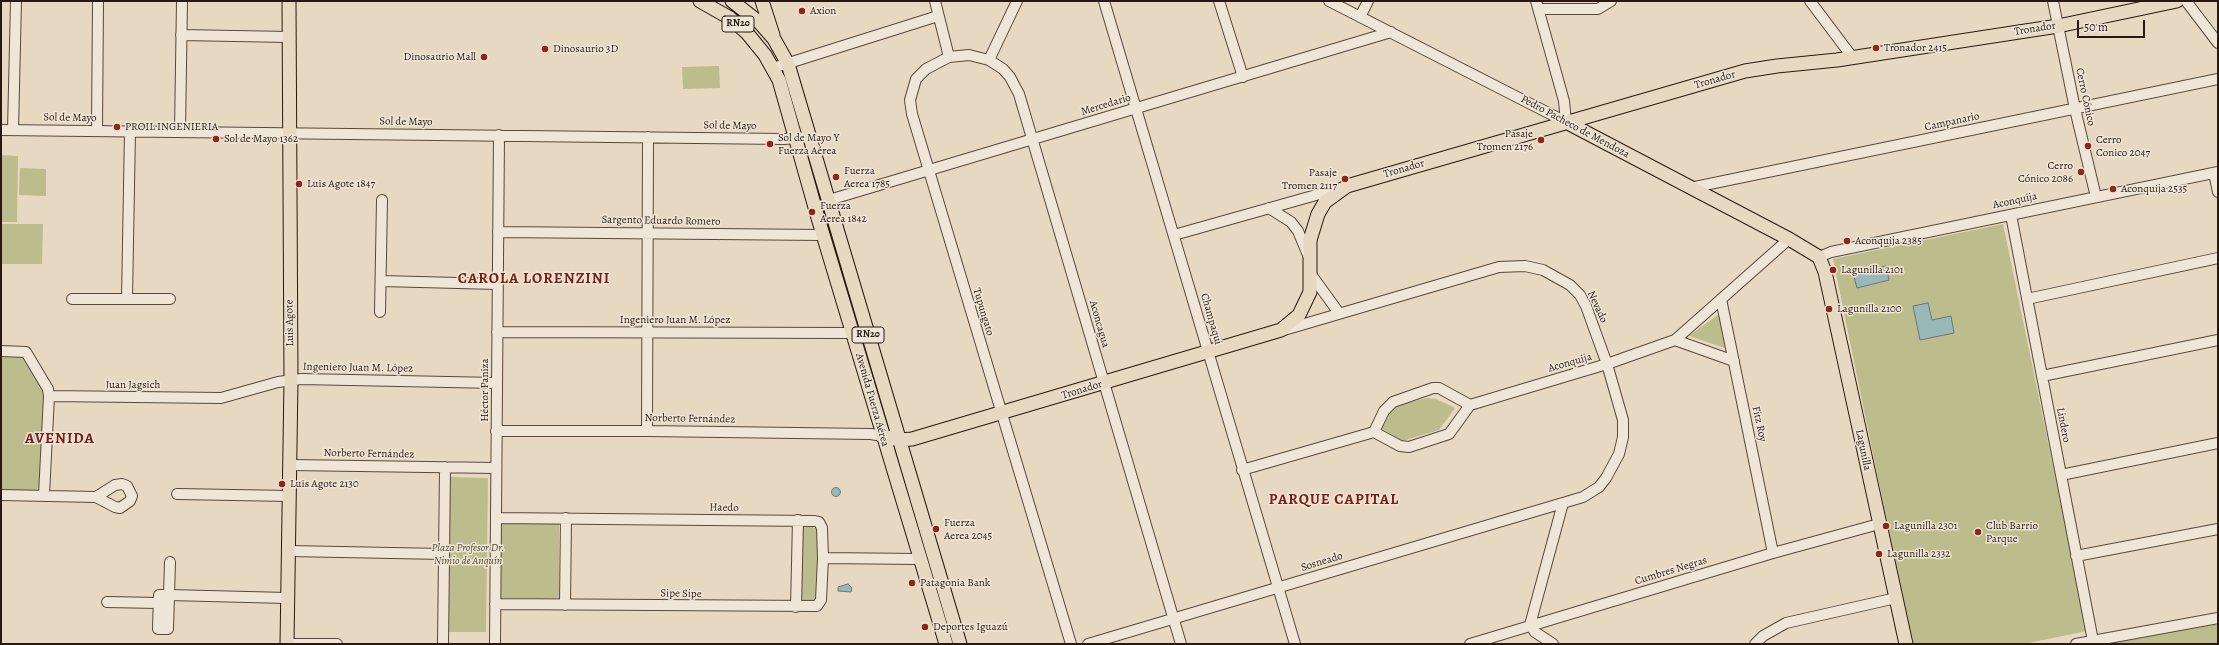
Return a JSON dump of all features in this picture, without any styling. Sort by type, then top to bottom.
[{"type":"main road","name":"Luis Agote","points":[[288,644],[287,598],[291,380],[289,1]]},
{"type":"main road","name":"Avenida Fuerza Aérea","points":[[700,1],[724,14],[747,33],[773,68],[785,98],[823,235],[882,436],[946,644]]},
{"type":"main road","name":"Avenida Fuerza Aérea","points":[[732,1],[760,23],[774,39],[788,64],[811,137],[960,644]]},
{"type":"main road","points":[[762,1],[774,39]]},
{"type":"main road","name":"Tronador","points":[[882,436],[899,440],[912,439],[1104,384],[1281,330],[1292,323],[1307,301],[1310,292],[1312,228],[1318,214],[1325,202],[1347,186],[1745,71],[1853,58],[2058,26],[2177,1]]},
{"type":"main road","name":"Pedro Pacheco de Mendoza","points":[[1566,122],[1819,257]]},
{"type":"main road","name":"Lagunilla","points":[[1819,257],[1825,272],[1906,644]]},
{"type":"street","points":[[13,130],[16,1]]},
{"type":"street","points":[[96,130],[98,1]]},
{"type":"street","points":[[180,131],[182,1]]},
{"type":"street","points":[[935,1],[949,57]]},
{"type":"street","points":[[989,60],[1017,1]]},
{"type":"street","name":"Champaquí","points":[[1104,1],[1277,588],[1295,644]]},
{"type":"street","points":[[1219,1],[1243,76]]},
{"type":"street","name":"Pedro Pacheco de Mendoza","points":[[1329,1],[1566,122]]},
{"type":"street","points":[[1360,17],[1368,1]]},
{"type":"street","points":[[1566,122],[1564,101],[1537,5],[1598,9],[1611,1]]},
{"type":"street","points":[[1810,1],[1853,58]]},
{"type":"street","name":"Cerro Cónico","points":[[2052,1],[2075,109],[2096,197]]},
{"type":"street","points":[[2186,1],[2218,43]]},
{"type":"street","points":[[773,68],[938,16]]},
{"type":"street","name":"Mercedario","points":[[829,200],[1391,32]]},
{"type":"street","points":[[181,35],[289,37]]},
{"type":"street","name":"Aconcagua","points":[[949,57],[969,55],[989,60],[1003,69],[1010,77],[1019,94],[1181,644]]},
{"type":"street","name":"Tupungato","points":[[949,57],[926,69],[916,79],[910,100],[912,114],[927,171],[1071,644]]},
{"type":"street","name":"Campanario","points":[[1690,188],[2218,79]]},
{"type":"street","name":"Sol de Mayo","points":[[1,130],[796,139],[811,137]]},
{"type":"street","points":[[127,299],[130,131]]},
{"type":"street","name":"Héctor Paniza","points":[[495,644],[499,135]]},
{"type":"street","points":[[647,431],[648,137]]},
{"type":"street","points":[[2216,172],[2218,192]]},
{"type":"street","name":"Aconquija","points":[[1819,257],[1830,252],[2216,172]]},
{"type":"street","points":[[1174,235],[1347,186]]},
{"type":"street","points":[[380,312],[382,200]]},
{"type":"street","name":"Tronador","points":[[1269,208],[1291,222],[1298,231],[1310,258]]},
{"type":"street","name":"Lindero","points":[[2011,214],[2093,641]]},
{"type":"street","name":"Sargento Eduardo Romero","points":[[498,232],[823,235]]},
{"type":"street","name":"Aconquija","points":[[1470,405],[1607,364],[1675,340],[1789,240]]},
{"type":"street","points":[[2027,299],[2218,258]]},
{"type":"street","name":"Nevado","points":[[1339,313],[1499,267],[1534,267],[1570,285],[1580,295],[1593,324],[1607,364],[1622,420],[1623,437],[1619,454],[1606,478],[1599,487],[1583,497],[1563,503]]},
{"type":"street","points":[[1310,273],[1339,313]]},
{"type":"street","points":[[381,281],[498,284]]},
{"type":"street","points":[[72,299],[170,299]]},
{"type":"street","name":"Fitz Roy","points":[[1721,299],[1773,553]]},
{"type":"street","name":"Tronador","points":[[1281,330],[1339,313]]},
{"type":"street","name":"Ingeniero Juan M. López","points":[[497,332],[852,333]]},
{"type":"street","points":[[1675,340],[1734,360]]},
{"type":"street","points":[[2042,376],[2218,340]]},
{"type":"street","points":[[1,351],[22,350],[29,355],[48,389],[49,396],[44,495]]},
{"type":"street","name":"Ingeniero Juan M. López","points":[[291,380],[497,383]]},
{"type":"street","name":"Juan Jagsich","points":[[49,396],[221,398],[291,380]]},
{"type":"street","points":[[1242,470],[1374,432],[1400,446],[1408,447],[1449,434],[1470,405],[1439,388],[1432,388],[1393,402],[1384,412],[1374,432]]},
{"type":"street","name":"Norberto Fernández","points":[[496,431],[647,431],[863,434],[882,436]]},
{"type":"street","points":[[2061,475],[2218,443]]},
{"type":"street","name":"Norberto Fernández","points":[[290,465],[496,468]]},
{"type":"street","points":[[443,644],[445,467]]},
{"type":"street","points":[[1,494],[96,497]]},
{"type":"street","points":[[177,494],[290,496]]},
{"type":"street","points":[[1553,644],[1530,626],[1563,503]]},
{"type":"street","name":"Sosneado","points":[[1088,644],[1563,503]]},
{"type":"street","name":"Haedo","points":[[496,518],[815,521],[821,525],[823,558]]},
{"type":"street","points":[[565,605],[566,518]]},
{"type":"street","points":[[796,607],[798,520]]},
{"type":"street","name":"Cumbres Negras","points":[[1470,644],[1773,553],[1879,524]]},
{"type":"street","points":[[2076,556],[2218,529]]},
{"type":"street","points":[[289,551],[444,554]]},
{"type":"street","points":[[823,558],[919,559]]},
{"type":"street","name":"Sipe Sipe","points":[[495,604],[817,606],[819,604],[823,558]]},
{"type":"street","points":[[170,562],[169,595],[168,629],[158,629],[159,595],[169,595],[287,598]]},
{"type":"street","points":[[1755,644],[1764,636],[1786,623],[1896,598]]},
{"type":"street","points":[[107,602],[158,603]]},
{"type":"street","points":[[2076,644],[2218,618]]},
{"type":"street","points":[[288,644],[337,644]]},
{"type":"green space","points":[[719,66],[720,88],[683,89],[682,67]]},
{"type":"green space","points":[[1,155],[18,156],[17,222],[1,222]]},
{"type":"green space","points":[[20,168],[46,169],[46,196],[19,195]]},
{"type":"green space","points":[[1,224],[43,224],[42,264],[1,264]]},
{"type":"green space","name":"Club Barrio Parque","points":[[2003,224],[2087,631],[2023,644],[1912,644],[1833,259]]},
{"type":"green space","points":[[1719,314],[1725,348],[1689,336]]},
{"type":"green space","points":[[1,355],[25,357],[49,396],[43,483],[36,491],[1,489]]},
{"type":"green space","points":[[1426,398],[1436,399],[1455,408],[1439,430],[1402,441],[1382,429],[1390,413],[1397,406]]},
{"type":"green space","name":"Plaza Profesor Dr. Nimio de Anquín","points":[[449,477],[488,478],[486,632],[447,632]]},
{"type":"green space","points":[[559,522],[559,598],[501,598],[501,523]]},
{"type":"green space","points":[[800,525],[812,525],[819,533],[819,598],[814,603],[799,604]]},
{"type":"green space","points":[[2218,618],[2218,644],[2076,644]]},
{"type":"water","points":[[1886,266],[1889,280],[1857,288],[1853,273]]},
{"type":"water","points":[[1928,303],[1932,320],[1951,316],[1954,333],[1920,340],[1913,306]]},
{"type":"water","points":[[836,487],[841,492],[836,497],[831,492]]},
{"type":"water","points":[[848,584],[852,588],[851,592],[838,591],[838,587]]},
{"type":"place","name":"Axion","points":[[802,11]]},
{"type":"place","name":"Tronador 2415","points":[[1876,48]]},
{"type":"place","name":"Dinosaurio 3D","points":[[545,49]]},
{"type":"place","name":"Dinosaurio Mall","points":[[484,57]]},
{"type":"place","name":"PROIL INGENIERIA","points":[[117,127]]},
{"type":"place","name":"Sol de Mayo 1362","points":[[216,139]]},
{"type":"place","name":"Pasaje Tromen 2176","points":[[1541,140]]},
{"type":"place","name":"Sol de Mayo Y Fuerza Aérea","points":[[770,144]]},
{"type":"place","name":"Cerro Conico 2047","points":[[2088,146]]},
{"type":"place","name":"Cerro Cónico 2086","points":[[2081,172]]},
{"type":"place","name":"Fuerza Aerea 1785","points":[[836,177]]},
{"type":"place","name":"Pasaje Tromen 2117","points":[[1345,179]]},
{"type":"place","name":"Luis Agote 1847","points":[[299,184]]},
{"type":"place","name":"Aconquija 2535","points":[[2113,189]]},
{"type":"place","name":"Fuerza Aerea 1842","points":[[812,212]]},
{"type":"place","name":"Aconquija 2385","points":[[1847,241]]},
{"type":"place","name":"Lagunilla 2101","points":[[1833,270]]},
{"type":"place","name":"Lagunilla 2100","points":[[1829,309]]},
{"type":"place","name":"Luis Agote 2130","points":[[282,484]]},
{"type":"place","name":"Lagunilla 2301","points":[[1886,526]]},
{"type":"place","name":"Fuerza Aerea 2045","points":[[936,529]]},
{"type":"place","name":"Club Barrio Parque","points":[[1978,532]]},
{"type":"place","name":"Lagunilla 2332","points":[[1879,554]]},
{"type":"place","name":"Patagonia Bank","points":[[912,583]]},
{"type":"place","name":"Deportes Iguazú","points":[[925,627]]},
{"type":"district","name":"CAROLA LORENZINI","points":[[534,279]]},
{"type":"district","name":"AVENIDA","points":[[60,439]]},
{"type":"district","name":"PARQUE CAPITAL","points":[[1334,500]]}]
